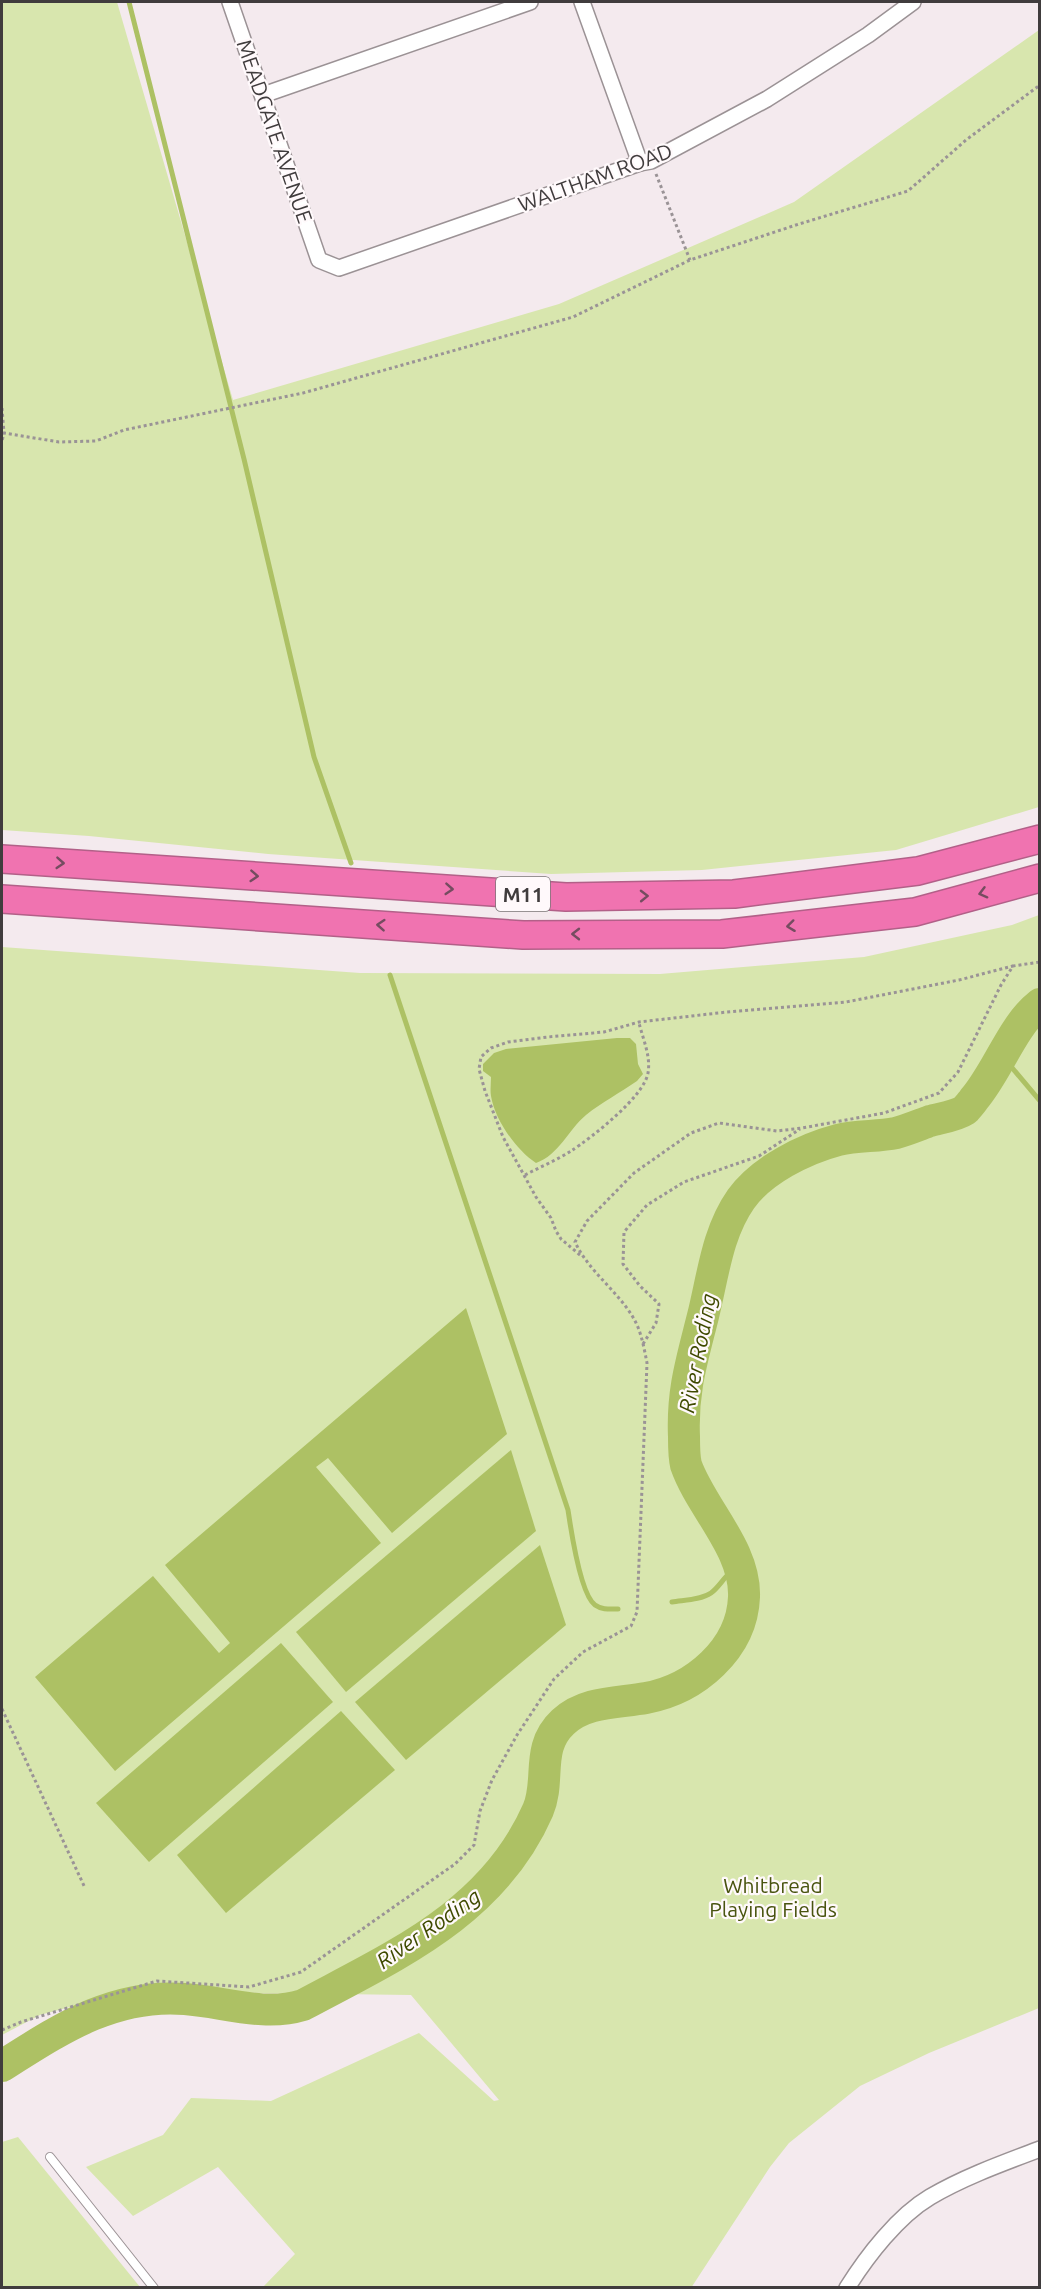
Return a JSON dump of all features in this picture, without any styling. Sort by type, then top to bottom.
[{"type":"highway","name":"M11","points":[[2,859],[566,897],[712,895],[918,871],[1040,838]]},
{"type":"highway","name":"M11","points":[[2,899],[523,934],[722,934],[915,912],[1040,878]]},
{"type":"street","name":"MEADGATE AVENUE","points":[[230,2],[319,260]]},
{"type":"street","points":[[263,95],[530,2]]},
{"type":"street","points":[[582,2],[645,162]]},
{"type":"street","name":"WALTHAM ROAD","points":[[319,260],[339,268],[645,162],[767,99],[868,35],[913,2]]},
{"type":"street","points":[[847,2288],[875,2248],[916,2207],[930,2197],[988,2169],[1040,2149]]},
{"type":"lane","points":[[50,2157],[154,2288]]},
{"type":"path","points":[[3,433],[59,442],[96,441],[124,430],[303,393],[573,317],[690,260],[908,191],[966,140],[1040,85]]},
{"type":"path","points":[[645,162],[690,260]]},
{"type":"path","points":[[2,408],[2,441]]},
{"type":"path","points":[[2,2030],[21,2022],[157,1981],[249,1987],[301,1972],[455,1864],[474,1845],[480,1811],[492,1780],[517,1735],[554,1678],[583,1652],[630,1626],[637,1612],[647,1363],[639,1329],[618,1297],[582,1257],[561,1239],[551,1218],[536,1197],[503,1137],[485,1091],[479,1069],[481,1057],[491,1048],[508,1042],[604,1032],[639,1022],[846,1002],[1040,962]]},
{"type":"path","points":[[582,1257],[575,1242],[587,1221],[634,1173],[691,1133],[719,1123],[777,1131],[802,1128],[884,1113],[939,1093],[958,1072],[1000,985],[1013,966]]},
{"type":"path","points":[[525,1175],[570,1152],[624,1109],[643,1085],[648,1076],[649,1062],[639,1022]]},
{"type":"path","points":[[643,1344],[656,1323],[658,1304],[622,1264],[624,1232],[647,1205],[684,1182],[759,1156],[802,1128]]},
{"type":"path","points":[[2,1709],[85,1887]]},
{"type":"green space","points":[[2,2],[117,2],[233,400],[559,304],[794,202],[1039,30],[1039,807],[896,850],[702,870],[551,874],[268,854],[89,836],[2,830]]},
{"type":"green space","name":"Whitbread Playing Fields","points":[[1039,915],[1039,2008],[929,2053],[860,2086],[789,2143],[770,2167],[691,2288],[263,2287],[295,2254],[218,2167],[133,2216],[86,2167],[163,2135],[191,2098],[271,2101],[419,2033],[494,2101],[499,2100],[411,1995],[260,1993],[145,1987],[40,2015],[2,2035],[2,947],[360,973],[660,974],[864,957],[1012,925]]},
{"type":"green space","points":[[18,2137],[140,2287],[2,2287],[2,2142]]},
{"type":"shaded area","points":[[630,1038],[636,1044],[638,1064],[643,1074],[637,1081],[586,1115],[551,1154],[536,1163],[514,1142],[497,1115],[491,1096],[491,1077],[483,1071],[483,1064],[494,1053],[506,1049]]},
{"type":"shaded area","points":[[466,1308],[507,1434],[392,1533],[328,1458],[316,1467],[381,1543],[115,1771],[35,1677],[153,1576],[219,1653],[230,1643],[165,1565]]},
{"type":"shaded area","points":[[511,1450],[536,1531],[346,1692],[296,1632]]},
{"type":"shaded area","points":[[540,1545],[566,1625],[406,1760],[355,1702]]},
{"type":"shaded area","points":[[281,1643],[333,1702],[149,1862],[96,1803]]},
{"type":"shaded area","points":[[341,1711],[395,1770],[226,1913],[177,1855]]},
{"type":"waterway","points":[[129,2],[244,459],[314,757],[351,863]]},
{"type":"waterway","points":[[390,975],[568,1510],[577,1561],[585,1588],[595,1605],[618,1609]]},
{"type":"waterway","name":"River Roding","points":[[2,2066],[66,2027],[110,2008],[159,1999],[185,1999],[244,2008],[274,2010],[288,2008],[303,2005],[373,1968],[438,1927],[468,1904],[495,1877],[519,1846],[542,1799],[549,1742],[563,1722],[581,1710],[592,1706],[664,1693],[682,1686],[713,1664],[735,1633],[744,1597],[743,1579],[730,1545],[686,1465],[684,1420],[686,1390],[692,1361],[726,1226],[741,1199],[760,1179],[798,1155],[845,1138],[896,1133],[965,1110],[983,1088],[1021,1024],[1040,1004]]},
{"type":"waterway","points":[[1003,1057],[1040,1101]]},
{"type":"waterway","points":[[672,1602],[707,1595],[715,1590],[731,1572],[740,1568]]}]
